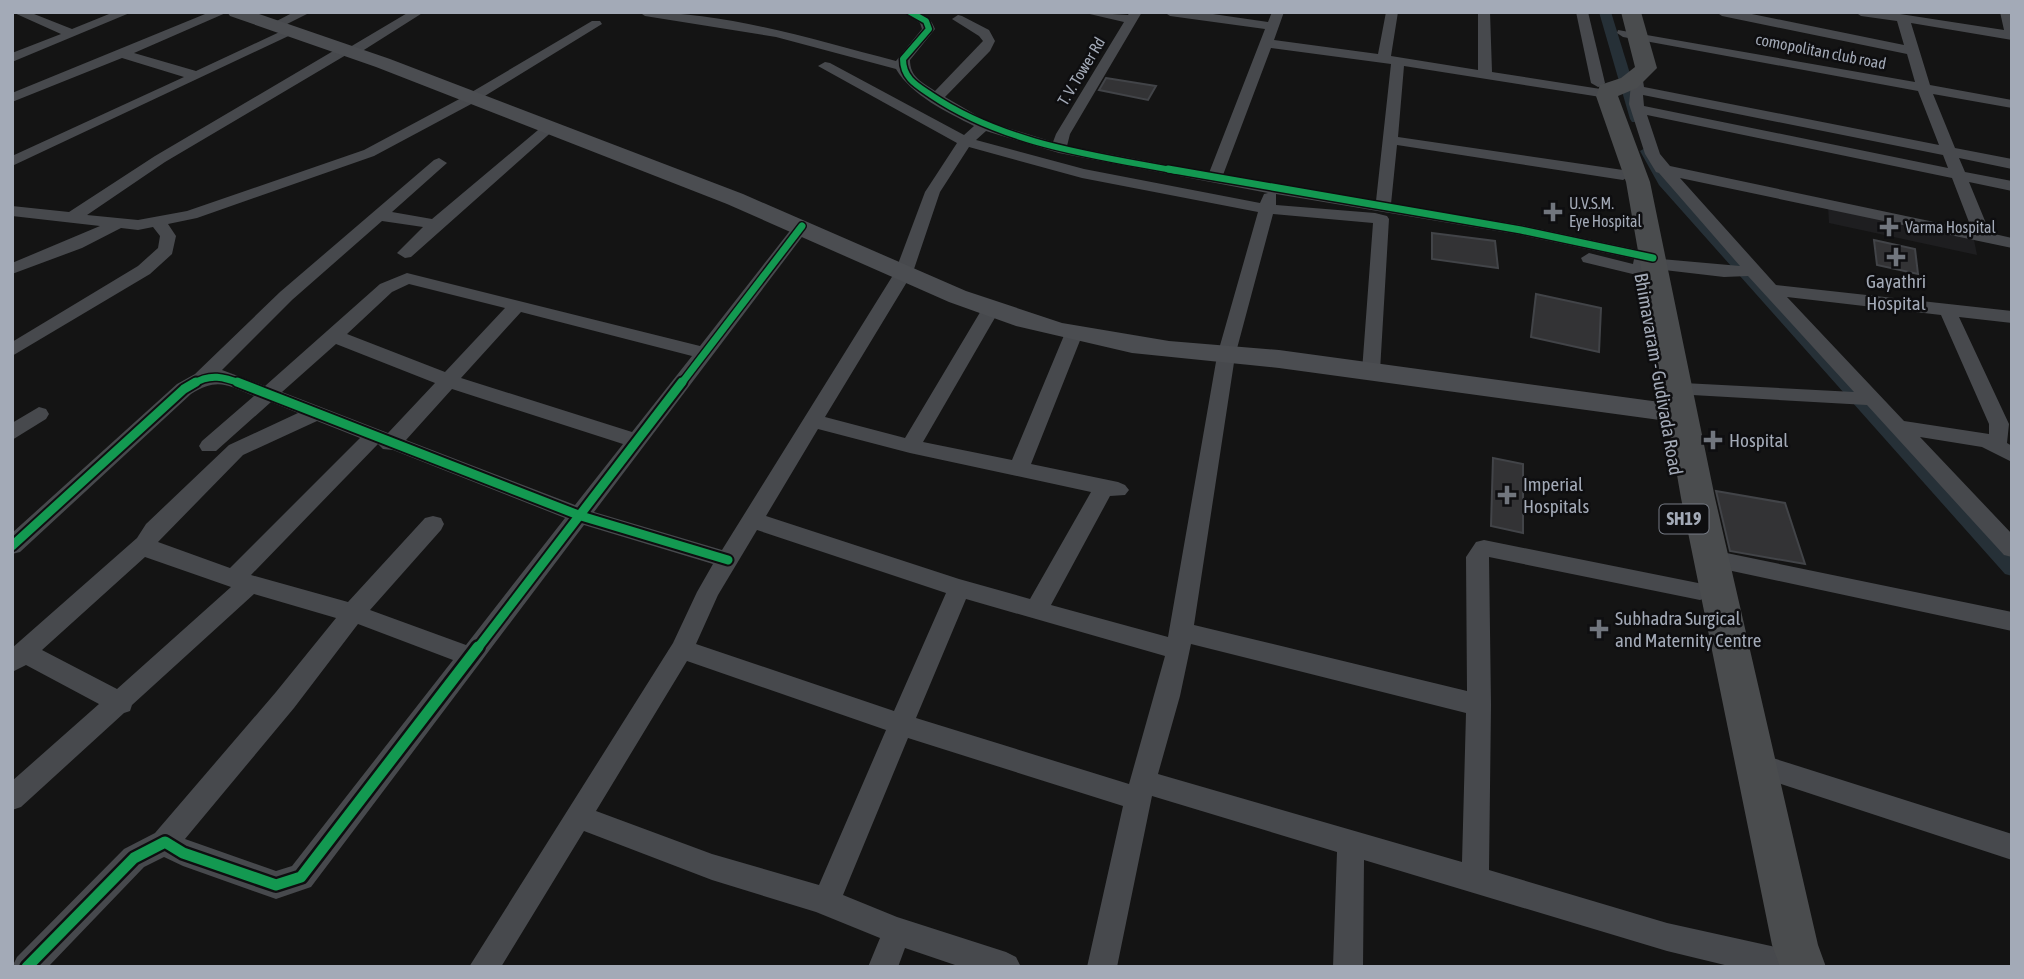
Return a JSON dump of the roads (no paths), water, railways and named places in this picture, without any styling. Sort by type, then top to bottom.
[{"type":"main road","points":[[236,12],[348,51],[803,226],[991,309],[1074,333],[1132,345],[1226,356],[1669,396]]},
{"type":"main road","name":"SH19","points":[[1620,81],[1646,62],[1626,27],[1631,12]]},
{"type":"main road","name":"Bhimavaram - Gudivada Road","points":[[1620,81],[1643,169],[1645,262],[1669,396],[1679,495],[1768,922],[1789,966]]},
{"type":"main road","name":"Bhimavaram - Gudivada Road","points":[[1669,396],[1698,498],[1796,944],[1789,966]]},
{"type":"street","points":[[17,12],[73,34]]},
{"type":"street","points":[[12,58],[126,12]]},
{"type":"street","points":[[12,98],[222,12]]},
{"type":"street","points":[[273,26],[305,12]]},
{"type":"street","points":[[70,219],[160,159],[418,12]]},
{"type":"street","points":[[645,12],[776,33],[903,67]]},
{"type":"street","points":[[910,12],[926,21],[929,29]]},
{"type":"street","points":[[1087,12],[1134,16]]},
{"type":"street","points":[[1170,12],[1275,19],[1214,179]]},
{"type":"street","points":[[1371,371],[1390,140],[1392,12]]},
{"type":"street","points":[[1484,12],[1485,75]]},
{"type":"street","points":[[1582,12],[1638,109],[1653,154],[1643,169]]},
{"type":"street","points":[[1722,12],[1913,51]]},
{"type":"street","points":[[1863,12],[2012,35],[2007,12]]},
{"type":"street","points":[[936,98],[989,41],[984,33],[961,15],[929,29],[903,59],[903,67],[911,81],[936,98],[983,125],[1059,149],[1214,179],[1270,199]]},
{"type":"street","name":"T. V. Tower Rd","points":[[1059,149],[1063,134],[1134,16]]},
{"type":"street","points":[[1903,19],[1924,89],[1983,237]]},
{"type":"street","points":[[12,211],[116,225],[159,224],[191,215],[369,153],[470,99],[596,24]]},
{"type":"street","name":"comopolitan club road","points":[[1626,27],[1924,89],[2012,104]]},
{"type":"street","points":[[12,162],[291,32]]},
{"type":"street","points":[[1266,43],[1485,75],[1620,81],[2012,164]]},
{"type":"street","points":[[123,54],[197,76]]},
{"type":"street","points":[[825,66],[964,141],[1082,173],[1382,213],[1502,238],[1645,262],[1724,272],[1752,271]]},
{"type":"street","points":[[1638,109],[2012,186]]},
{"type":"street","points":[[484,967],[682,649],[708,592],[904,272],[921,214],[939,177],[964,141],[983,125]]},
{"type":"street","points":[[405,253],[435,224],[549,128]]},
{"type":"street","points":[[1390,140],[1643,169],[2012,243]]},
{"type":"street","points":[[12,546],[184,389],[202,378],[286,296],[439,163]]},
{"type":"street","points":[[1643,169],[1752,271],[2012,549]]},
{"type":"street","points":[[1102,967],[1141,790],[1168,696],[1226,356],[1270,199]]},
{"type":"street","points":[[379,215],[435,224]]},
{"type":"street","points":[[12,350],[144,270],[166,250],[167,236],[159,224]]},
{"type":"street","points":[[12,268],[76,244],[116,225]]},
{"type":"street","points":[[165,842],[183,853],[276,885],[301,877],[803,226]]},
{"type":"street","points":[[209,446],[386,288],[407,278],[705,353]]},
{"type":"street","points":[[1770,290],[2012,317]]},
{"type":"street","points":[[12,797],[121,703],[382,441],[449,381],[516,307]]},
{"type":"street","points":[[910,446],[991,309]]},
{"type":"street","points":[[1947,309],[1998,424],[1999,439],[1987,442]]},
{"type":"street","points":[[1018,470],[1074,333]]},
{"type":"street","points":[[334,336],[449,381],[638,441]]},
{"type":"street","points":[[202,378],[222,376],[382,441],[581,516],[728,560]]},
{"type":"street","points":[[1669,396],[1820,396],[1871,399]]},
{"type":"street","points":[[12,433],[39,414]]},
{"type":"street","points":[[121,703],[18,657],[145,544],[154,530],[236,450],[314,414]]},
{"type":"street","points":[[812,421],[910,446],[1111,488],[1036,610]]},
{"type":"street","points":[[1898,428],[1987,442],[2012,455]]},
{"type":"street","points":[[752,520],[959,588],[1036,610],[1479,705]]},
{"type":"street","points":[[23,962],[134,858],[165,842],[285,700],[353,612],[433,524]]},
{"type":"street","points":[[145,544],[153,551],[241,581],[353,612],[472,657]]},
{"type":"street","points":[[1475,880],[1479,705],[1477,557],[1483,548],[1700,591]]},
{"type":"street","points":[[1712,559],[2012,622]]},
{"type":"street","points":[[827,901],[959,588]]},
{"type":"street","points":[[682,649],[903,725],[1141,790],[1351,843],[1667,937],[1789,966]]},
{"type":"street","points":[[1757,765],[2012,847]]},
{"type":"street","points":[[579,817],[712,867],[827,901],[897,930],[1006,967]]},
{"type":"street","points":[[1348,967],[1351,843]]},
{"type":"street","points":[[883,967],[897,930]]},
{"type":"waterway","points":[[1605,12],[1637,119]]},
{"type":"waterway","points":[[1647,151],[1664,182],[2012,568]]},
{"type":"place","name":"U.V.S.M. Eye Hospital","points":[[1553,212]]},
{"type":"place","name":"Varma Hospital","points":[[1889,227]]},
{"type":"place","name":"Gayathri Hospital","points":[[1896,257]]},
{"type":"place","name":"Hospital","points":[[1713,440]]},
{"type":"place","name":"Imperial Hospitals","points":[[1507,495]]},
{"type":"place","name":"Subhadra Surgical and Maternity Centre","points":[[1599,629]]}]
